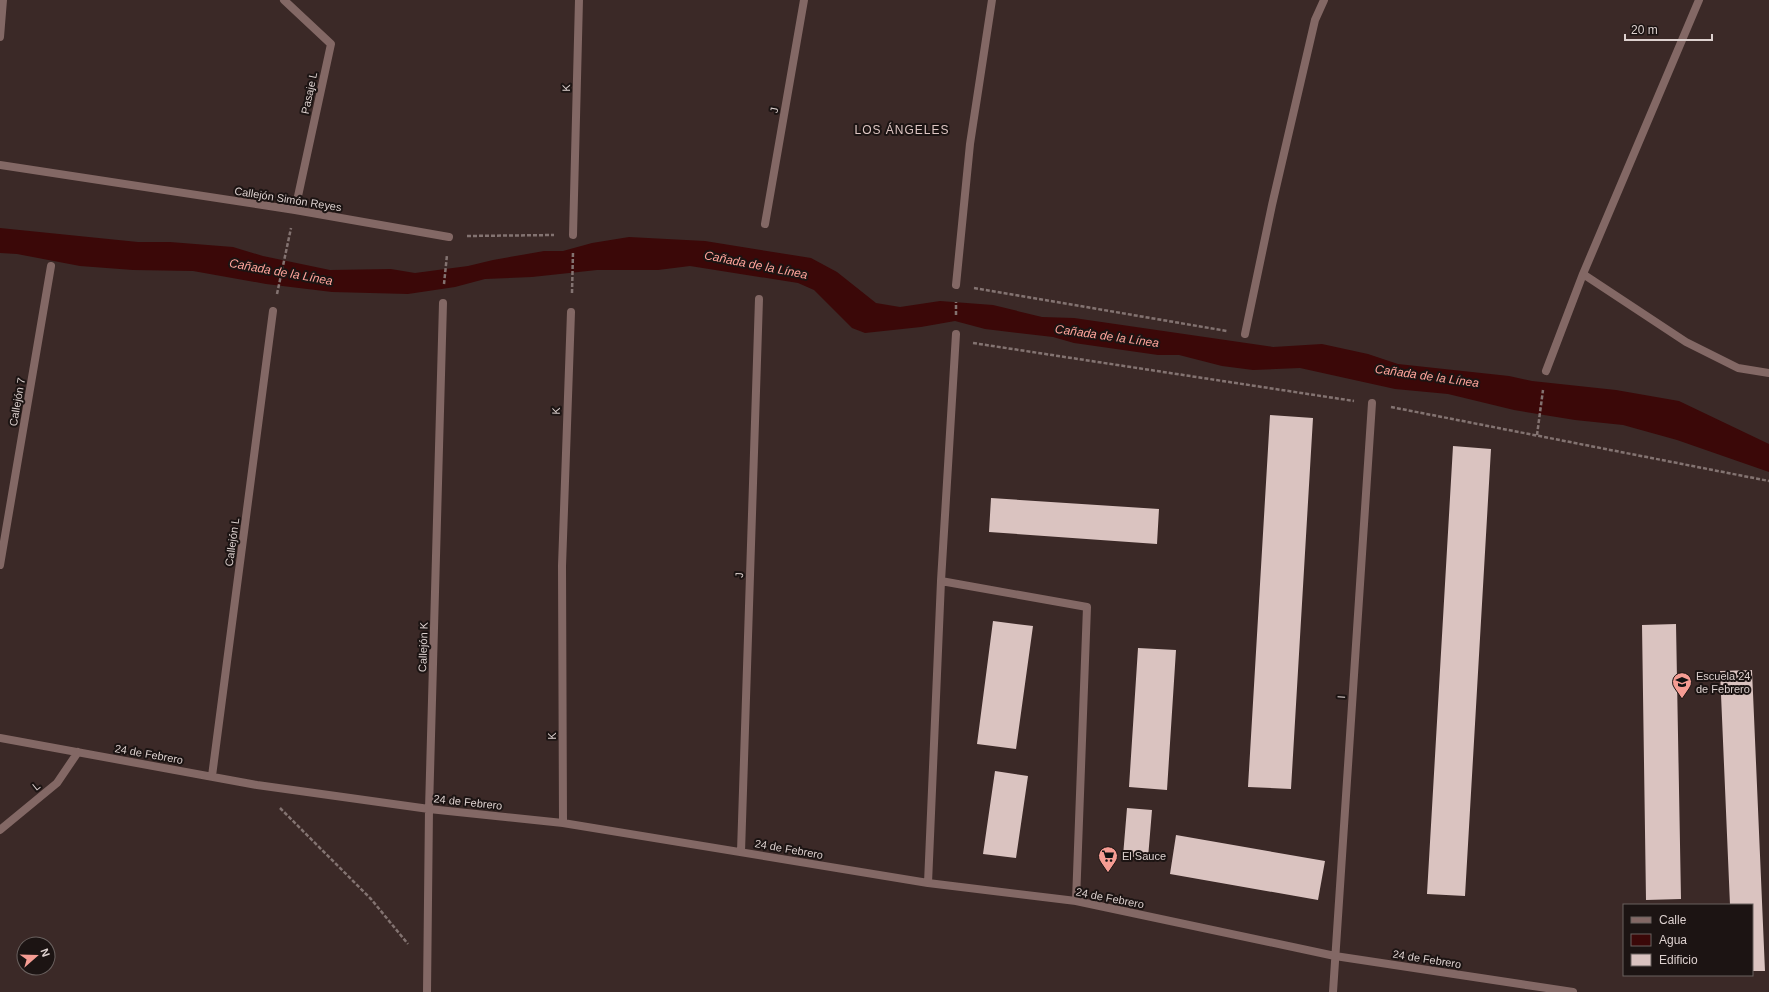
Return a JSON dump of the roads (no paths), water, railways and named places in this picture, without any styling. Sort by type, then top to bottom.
[{"type":"street","points":[[0,37],[3,0]]},
{"type":"street","name":"Pasaje L","points":[[284,0],[331,44],[295,210]]},
{"type":"street","name":"K","points":[[573,234],[579,0]]},
{"type":"street","name":"J","points":[[765,224],[804,0]]},
{"type":"street","points":[[956,285],[970,144],[992,0]]},
{"type":"street","points":[[1245,334],[1272,205],[1315,20],[1324,0]]},
{"type":"street","points":[[1546,371],[1583,274],[1699,0]]},
{"type":"street","name":"Callejón Simón Reyes","points":[[0,165],[295,210],[449,237]]},
{"type":"street","name":"Callejón 7","points":[[0,565],[51,266]]},
{"type":"street","points":[[1583,274],[1686,342],[1738,368],[1769,373]]},
{"type":"street","name":"J","points":[[741,852],[759,299]]},
{"type":"street","name":"Callejón K","points":[[427,992],[429,810],[443,302]]},
{"type":"street","name":"Callejón L","points":[[212,776],[273,311]]},
{"type":"street","name":"K","points":[[563,823],[562,566],[571,312]]},
{"type":"street","points":[[928,883],[941,581],[956,337]]},
{"type":"street","name":"I","points":[[1333,992],[1372,403]]},
{"type":"street","points":[[941,581],[1087,607],[1076,901]]},
{"type":"street","name":"24 de Febrero","points":[[0,738],[257,785],[429,810],[563,823],[928,883],[1076,901],[1335,956],[1573,992]]},
{"type":"street","name":"L","points":[[0,830],[56,783],[78,752]]},
{"type":"water","name":"Cañada de la Línea","points":[[0,228],[138,242],[170,242],[233,247],[263,256],[330,270],[391,269],[415,273],[468,266],[544,251],[563,251],[592,243],[629,237],[705,241],[811,258],[837,272],[876,303],[900,307],[940,301],[993,305],[1042,317],[1074,318],[1273,347],[1322,344],[1368,354],[1398,364],[1509,376],[1532,381],[1616,390],[1679,401],[1769,444],[1769,472],[1677,440],[1623,425],[1575,420],[1514,410],[1448,394],[1395,389],[1300,368],[1253,370],[1222,366],[1179,355],[1158,355],[1074,343],[1053,337],[985,329],[955,321],[921,327],[865,333],[852,328],[814,290],[798,283],[690,266],[658,270],[597,270],[532,277],[485,279],[455,287],[408,294],[332,292],[266,284],[193,271],[133,270],[80,266],[17,254],[0,253]]},
{"type":"place","name":"Escuela 24 de Febrero","points":[[1682,699]]},
{"type":"place","name":"El Sauce","points":[[1108,873]]},
{"type":"district","name":"LOS ÁNGELES","points":[[902,130]]}]
